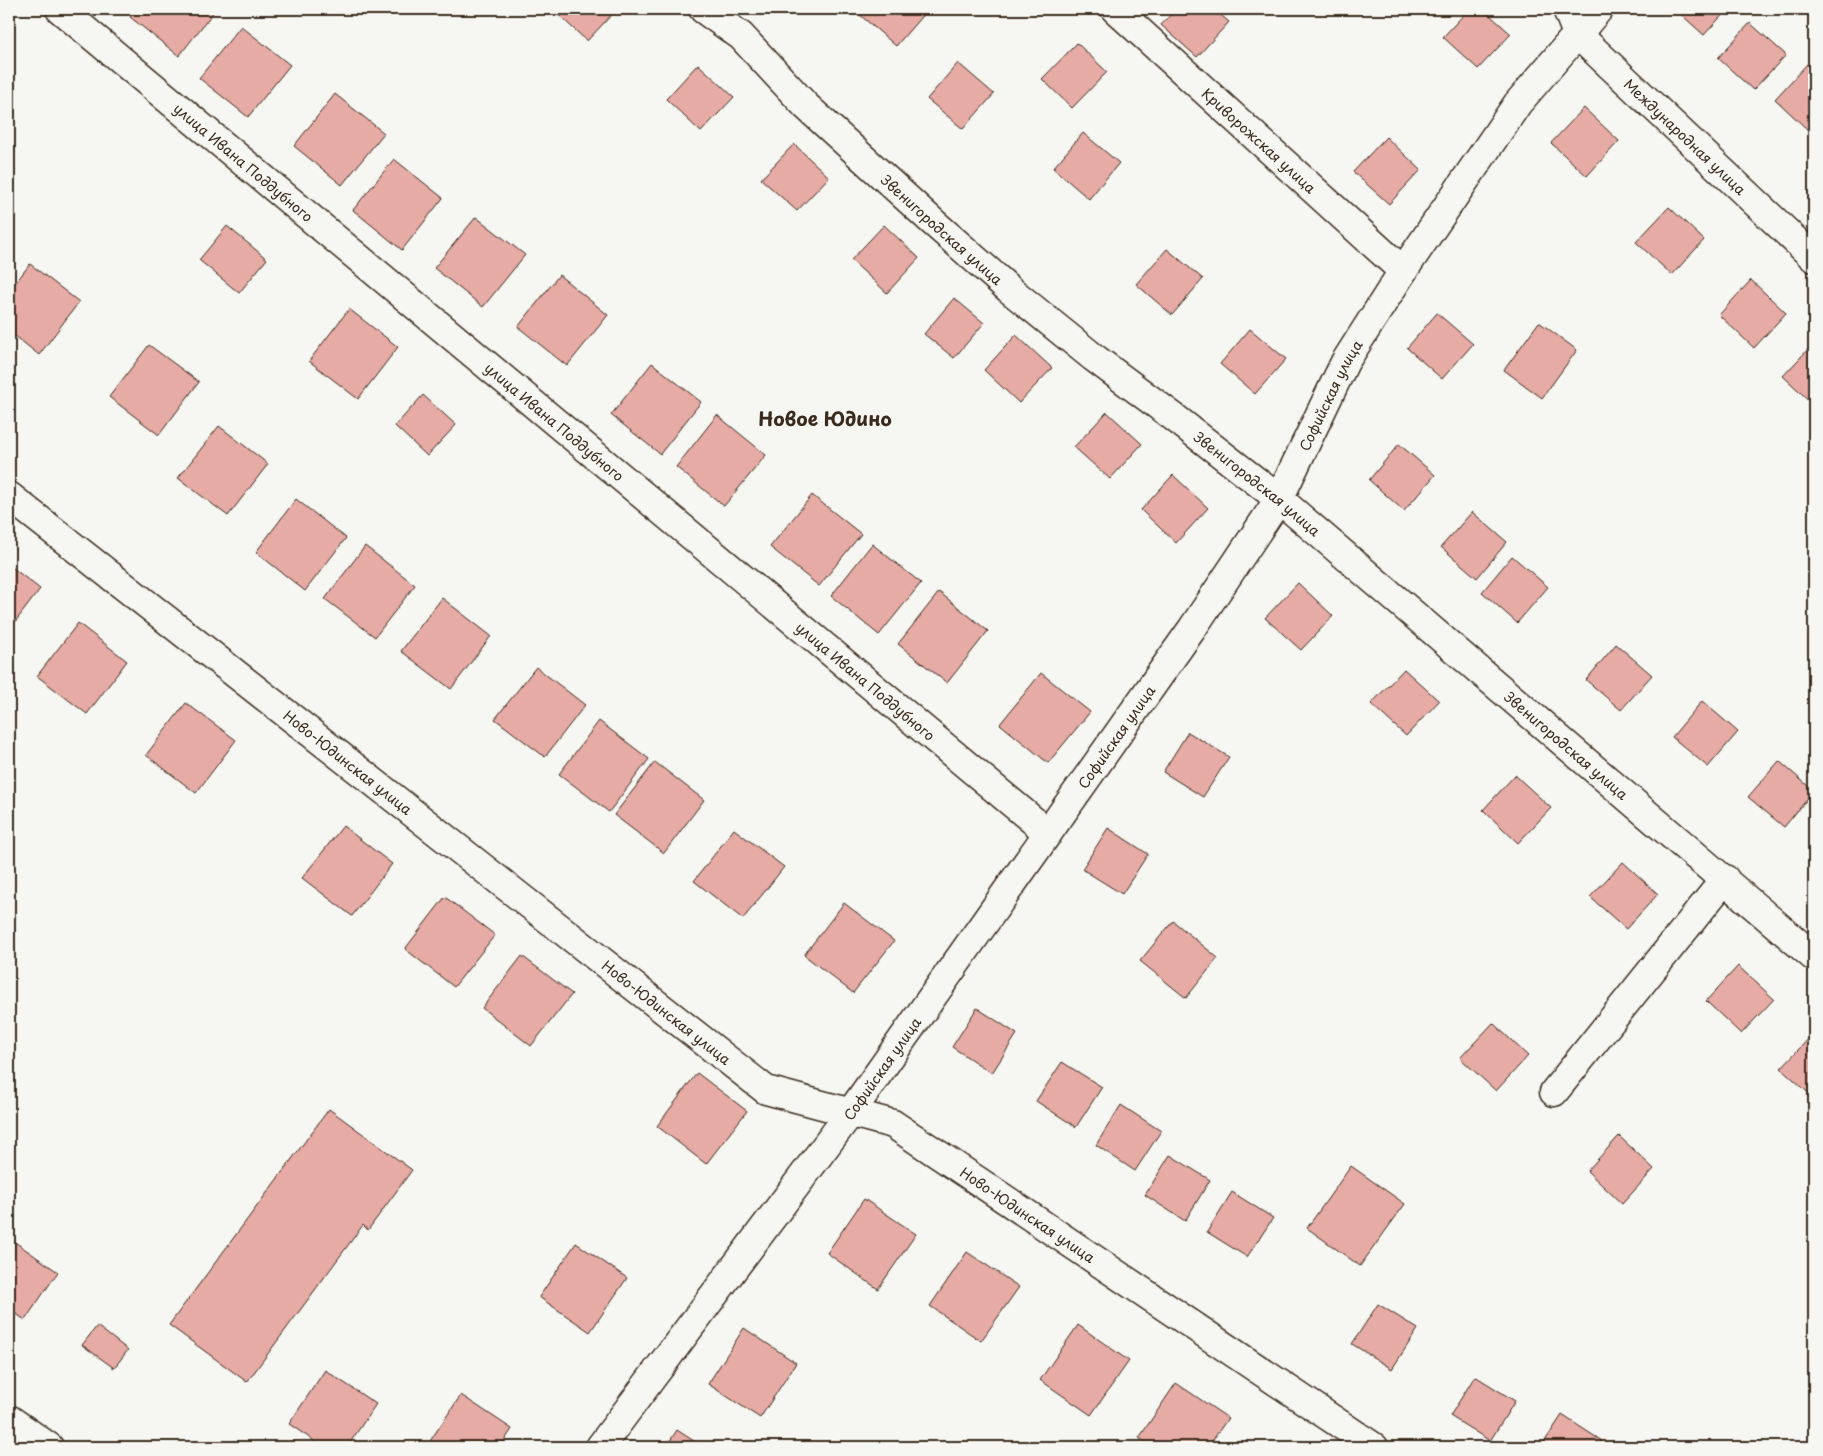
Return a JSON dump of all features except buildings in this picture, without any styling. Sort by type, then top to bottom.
[{"type":"street","name":"улица Ивана Поддубного","points":[[60,9],[1048,833]]},
{"type":"street","name":"Звенигородская улица","points":[[704,9],[740,36],[806,106],[934,223],[1009,288],[1093,357],[1279,499],[1814,956]]},
{"type":"street","name":"Криворожская улица","points":[[1115,9],[1403,271]]},
{"type":"street","name":"Международная улица","points":[[1567,9],[1577,34],[1814,258]]},
{"type":"street","name":"Софийская улица","points":[[600,1447],[851,1112],[1192,629],[1279,499],[1345,362],[1403,271],[1518,104],[1599,9]]},
{"type":"street","name":"Ново-Юдинская улица","points":[[9,496],[766,1090],[892,1124],[1374,1447]]},
{"type":"street","points":[[1554,1092],[1726,879]]},
{"type":"street","points":[[9,1419],[49,1447]]},
{"type":"district","name":"Новое Юдино","points":[[825,418]]}]
